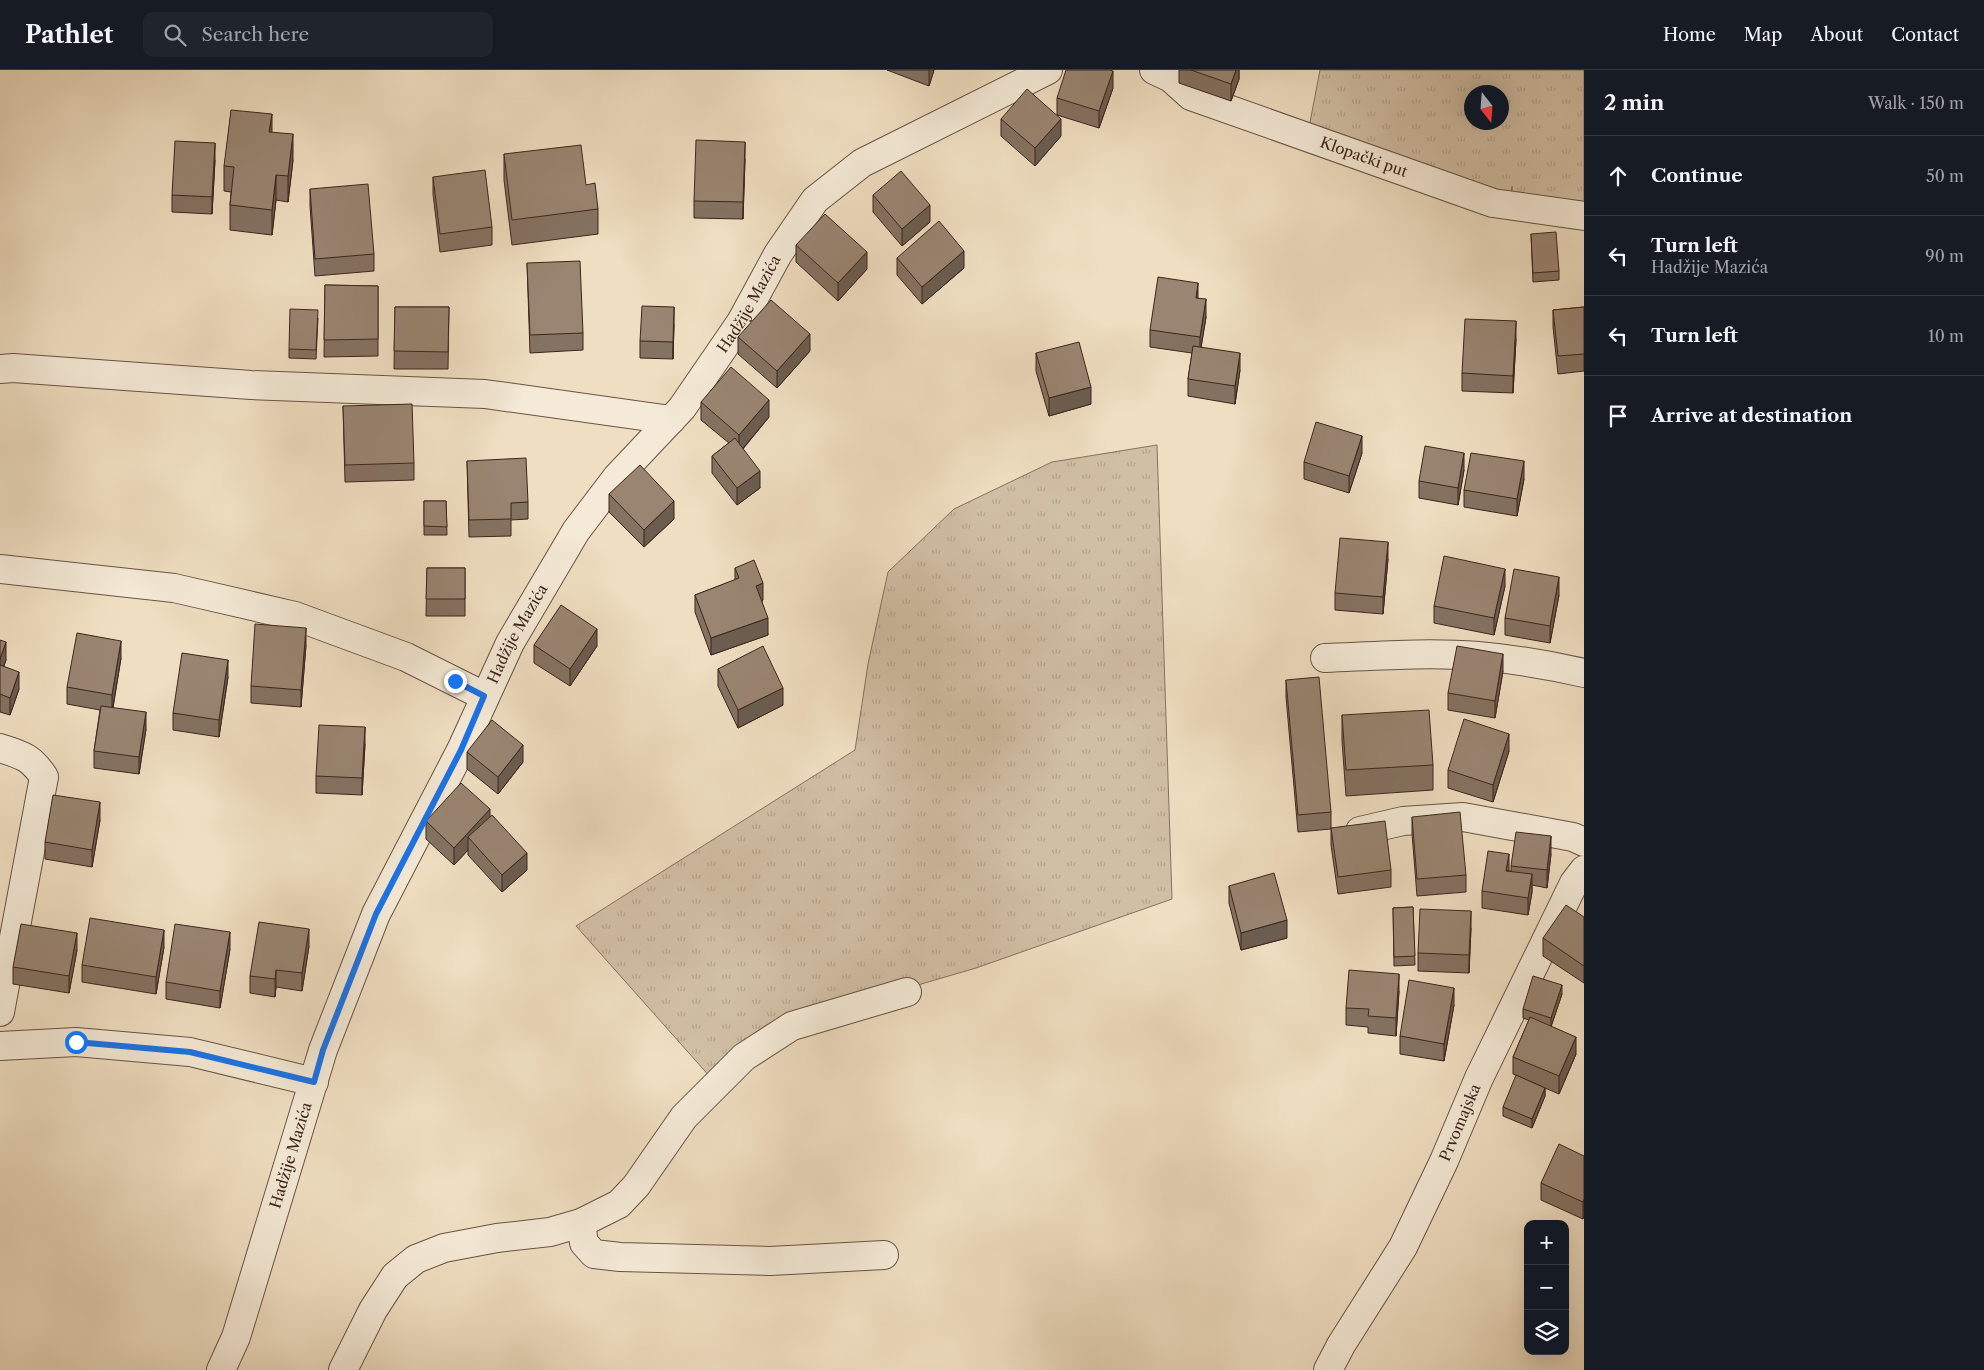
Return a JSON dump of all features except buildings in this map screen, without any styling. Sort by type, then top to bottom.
[{"type":"street","name":"Hadžije Mazića","points":[[221,1370],[236,1337],[323,1050],[376,914],[461,750],[484,696],[510,643],[576,531],[617,477],[682,408],[741,322],[778,254],[815,200],[862,163],[1048,70]]},
{"type":"street","name":"Klopački put","points":[[1154,70],[1171,78],[1191,96],[1493,203],[1584,216]]},
{"type":"street","points":[[0,369],[13,368],[252,385],[484,394],[671,420]]},
{"type":"street","points":[[0,569],[174,588],[295,616],[406,657],[484,696]]},
{"type":"street","points":[[1325,658],[1422,655],[1478,656],[1554,666],[1584,673]]},
{"type":"street","points":[[0,748],[19,754],[34,762],[44,777],[0,1012]]},
{"type":"street","points":[[1360,831],[1403,820],[1463,817],[1573,837],[1584,842]]},
{"type":"street","name":"Prvomajska","points":[[1328,1370],[1341,1345],[1403,1246],[1523,987],[1574,883],[1584,870]]},
{"type":"street","points":[[343,1370],[373,1310],[390,1282],[416,1259],[444,1248],[497,1238],[550,1232],[581,1223],[619,1204],[636,1186],[684,1117],[744,1057],[792,1026],[907,992]]},
{"type":"street","points":[[0,1046],[76,1042],[190,1052],[314,1082]]},
{"type":"street","points":[[581,1223],[584,1243],[594,1254],[620,1257],[770,1261],[884,1255]]},
{"type":"green space","points":[[1320,70],[1584,70],[1584,203],[1512,193],[1512,186],[1509,214],[1307,138]]},
{"type":"green space","points":[[1157,445],[1172,899],[976,968],[767,1029],[712,1079],[576,926],[855,750],[868,664],[888,572],[954,509],[1052,462]]},
{"type":"route","points":[[76,1042],[190,1052],[314,1082],[323,1050],[376,914],[461,750],[484,696],[455,681]]}]
